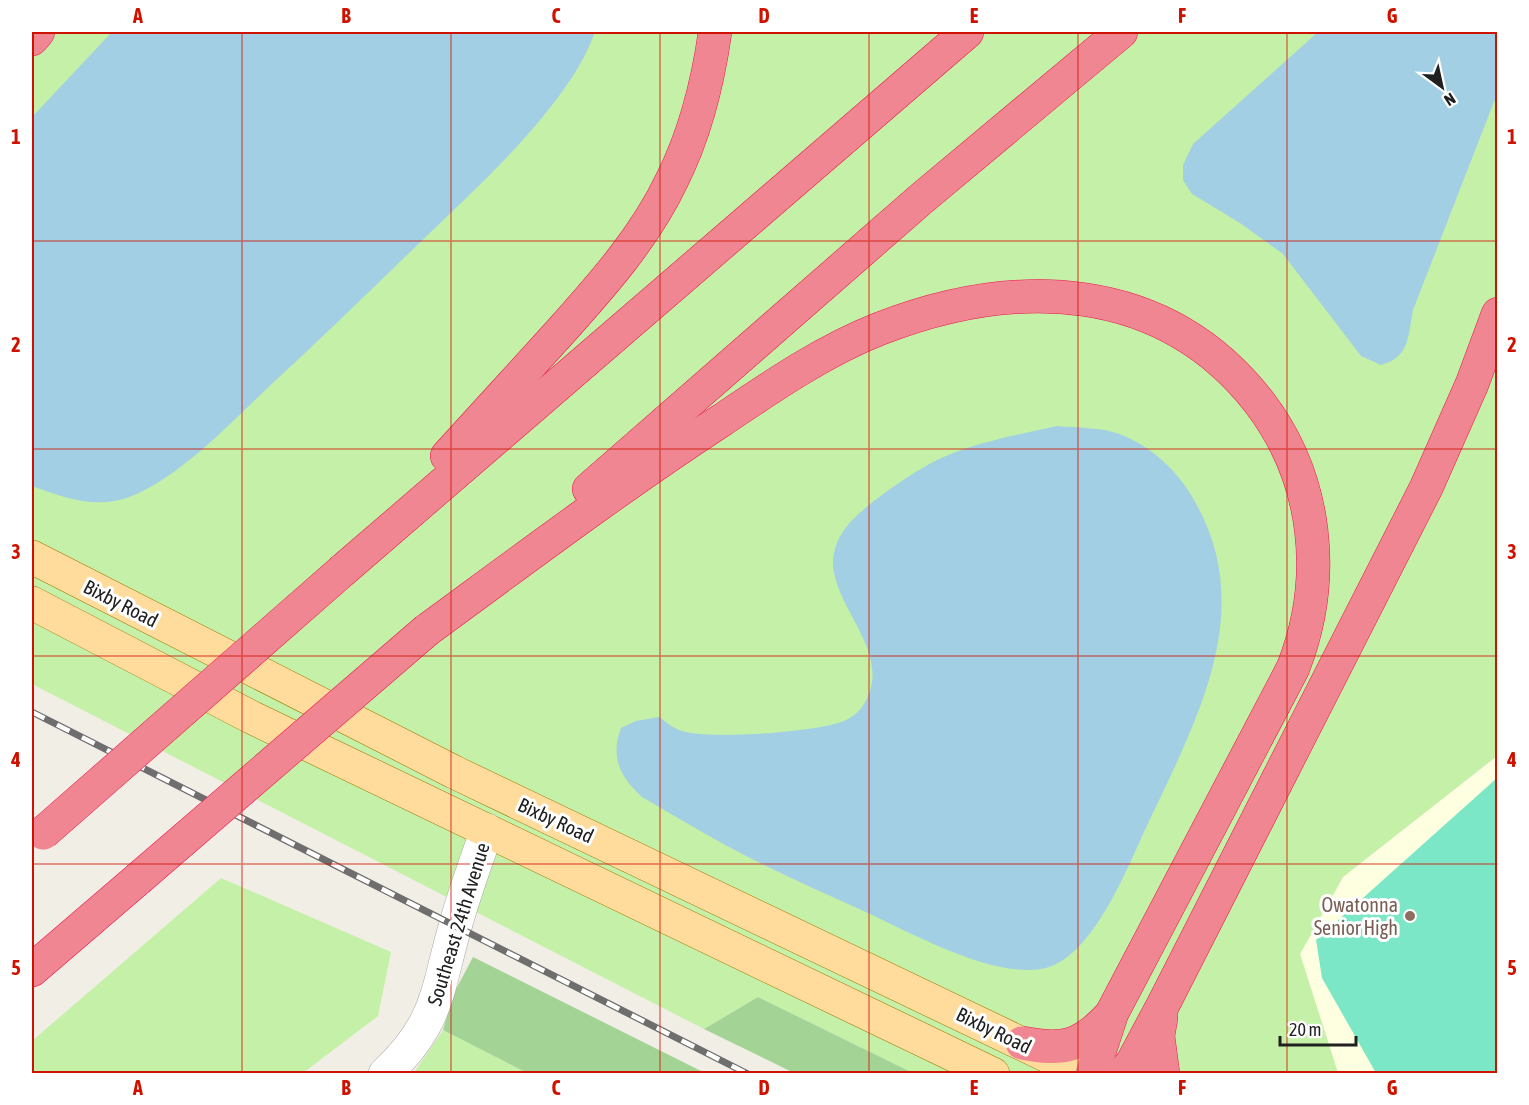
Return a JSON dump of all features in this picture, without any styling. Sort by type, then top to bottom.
[{"type":"highway","points":[[32,39],[38,32]]},
{"type":"highway","points":[[343,570],[596,291],[644,231],[673,180],[697,120],[710,67],[715,32]]},
{"type":"highway","points":[[37,837],[967,32]]},
{"type":"highway","points":[[32,970],[427,630],[912,207],[1121,32]]},
{"type":"highway","points":[[427,630],[697,436],[778,384],[876,330],[930,312],[982,300],[1033,295],[1108,303],[1146,315],[1184,334],[1219,358],[1245,385],[1268,414],[1284,443],[1298,475],[1308,512],[1314,554],[1313,600],[1308,627],[1293,668],[1112,1013],[1092,1074]]},
{"type":"highway","points":[[1122,1074],[1132,1063],[1163,1005],[1426,488],[1472,384],[1497,314]]},
{"type":"highway","points":[[1163,1005],[1158,1036],[1159,1059],[1163,1074]]},
{"type":"highway","points":[[1022,1043],[1048,1048],[1066,1046],[1096,1031],[1112,1013]]},
{"type":"main road","name":"Bixby Road","points":[[32,557],[465,777],[1085,1074]]},
{"type":"main road","name":"Bixby Road","points":[[32,603],[251,717],[993,1074]]},
{"type":"street","name":"Southeast 24th Avenue","points":[[385,1074],[418,1039],[435,1006],[455,926],[487,830]]},
{"type":"shaded area","name":"Owatonna Senior High","points":[[1497,756],[1497,1073],[1338,1073],[1300,954],[1343,877]]},
{"type":"green space","points":[[32,32],[1497,32],[1497,756],[1343,877],[1300,954],[1338,1073],[913,1073],[758,997],[704,1029],[32,684]]},
{"type":"green space","name":"Owatonna Senior High","points":[[1497,778],[1497,1073],[1376,1073],[1322,978],[1316,940]]},
{"type":"green space","points":[[221,878],[391,952],[378,1016],[303,1073],[32,1073],[32,1041]]},
{"type":"green space","points":[[473,957],[705,1073],[527,1073],[443,1030],[454,993]]},
{"type":"green space","points":[[758,997],[913,1073],[794,1073],[704,1029]]},
{"type":"green space","points":[[443,1030],[527,1073],[413,1074]]},
{"type":"water","points":[[112,32],[595,32],[585,56],[565,88],[515,148],[461,203],[226,428],[190,460],[152,486],[119,500],[94,502],[57,495],[32,486],[32,117]]},
{"type":"water","points":[[1318,32],[1497,32],[1497,94],[1413,310],[1406,344],[1398,357],[1381,365],[1361,356],[1283,254],[1240,223],[1192,194],[1183,180],[1183,165],[1193,144]]},
{"type":"water","points":[[1057,426],[1096,429],[1119,434],[1142,445],[1162,460],[1180,479],[1194,500],[1212,540],[1221,581],[1221,621],[1214,661],[1187,740],[1121,882],[1094,929],[1078,948],[1060,962],[1041,969],[1021,970],[977,961],[909,933],[746,856],[642,797],[628,782],[619,766],[618,738],[621,728],[636,721],[659,717],[682,731],[696,734],[738,735],[831,725],[853,716],[866,700],[873,676],[866,646],[838,588],[834,573],[834,554],[843,531],[877,499],[903,480],[939,459],[982,443]]},
{"type":"railway","points":[[32,712],[748,1074]]},
{"type":"place","name":"Owatonna Senior High","points":[[1410,916]]}]
